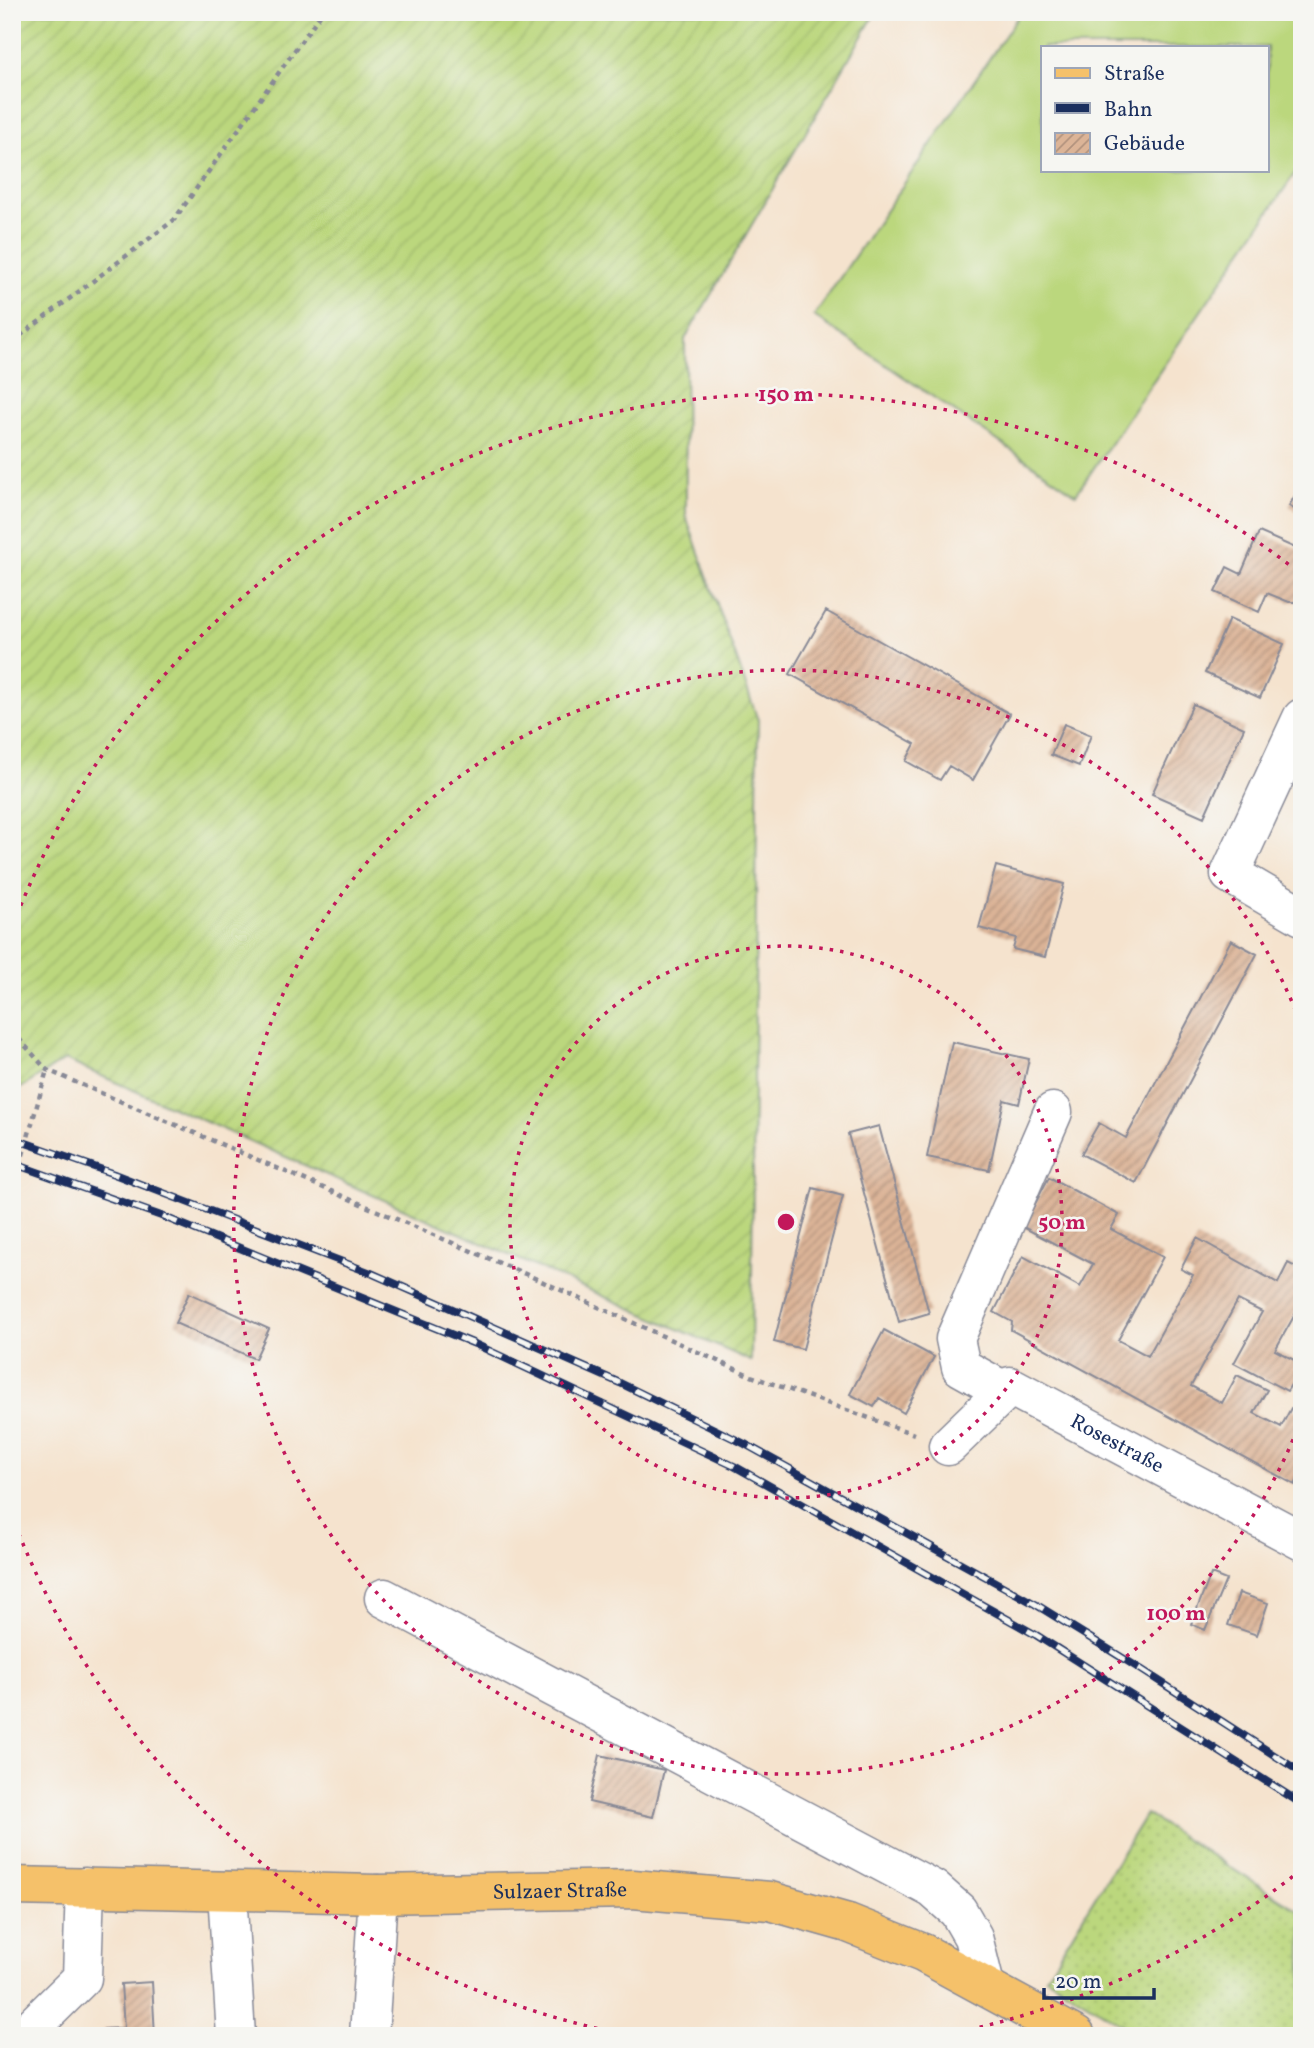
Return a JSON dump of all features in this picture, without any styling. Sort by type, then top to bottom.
[{"type":"main road","name":"Sulzaer Straße","points":[[12,1886],[378,1894],[633,1889],[770,1901],[848,1923],[923,1953],[1076,2036]]},
{"type":"street","points":[[1302,719],[1230,874],[1302,916]]},
{"type":"street","points":[[948,1446],[1004,1391],[961,1367],[955,1339],[1053,1112]]},
{"type":"street","name":"Rosestraße","points":[[1004,1391],[1010,1386],[1302,1541]]},
{"type":"street","points":[[384,1598],[933,1889],[958,1911],[973,1937],[985,1985]]},
{"type":"street","points":[[23,2036],[82,1978],[85,1887]]},
{"type":"street","points":[[228,1891],[236,2036]]},
{"type":"street","points":[[369,2036],[378,1894]]},
{"type":"path","points":[[12,342],[174,220],[322,12]]},
{"type":"path","points":[[12,1031],[47,1070],[530,1276],[751,1376],[948,1446]]},
{"type":"path","points":[[12,1194],[47,1070]]},
{"type":"green space","points":[[12,12],[876,12],[685,339],[686,516],[758,720],[751,1361],[65,1060],[21,1088],[12,1086]]},
{"type":"green space","points":[[1021,12],[1302,12],[1302,163],[1076,494],[814,316]]},
{"type":"green space","points":[[1146,1814],[1302,1913],[1302,2036],[1140,2036],[1046,1977]]},
{"type":"building","points":[[1302,483],[1302,514],[1289,506]]},
{"type":"building","points":[[1259,532],[1302,551],[1302,572],[1299,579],[1302,582],[1302,598],[1298,602],[1289,602],[1267,593],[1259,612],[1215,592],[1227,567],[1241,574]]},
{"type":"building","points":[[826,611],[1010,714],[973,780],[949,766],[940,780],[906,761],[915,744],[790,674]]},
{"type":"building","points":[[1229,619],[1284,644],[1260,698],[1205,673]]},
{"type":"building","points":[[1193,704],[1244,728],[1204,817],[1152,794]]},
{"type":"building","points":[[1064,724],[1091,735],[1079,766],[1051,755]]},
{"type":"building","points":[[996,866],[1064,884],[1045,957],[1013,949],[1016,938],[979,928]]},
{"type":"building","points":[[1231,940],[1257,954],[1136,1183],[1081,1154],[1099,1123],[1126,1138]]},
{"type":"building","points":[[952,1042],[1029,1059],[1019,1104],[1004,1100],[989,1170],[927,1157]]},
{"type":"building","points":[[879,1126],[929,1313],[899,1322],[848,1134]]},
{"type":"building","points":[[1049,1177],[1119,1215],[1111,1229],[1163,1257],[1118,1340],[1148,1356],[1193,1275],[1181,1269],[1197,1238],[1278,1283],[1288,1263],[1302,1270],[1302,1302],[1275,1350],[1302,1364],[1302,1388],[1292,1383],[1287,1391],[1234,1363],[1262,1312],[1238,1300],[1191,1386],[1222,1403],[1237,1375],[1267,1390],[1254,1413],[1281,1427],[1291,1408],[1302,1414],[1302,1472],[1295,1485],[1011,1330],[1012,1322],[994,1312],[1023,1256],[1080,1287],[1093,1264],[1023,1227]]},
{"type":"building","points":[[813,1188],[843,1196],[803,1349],[774,1342]]},
{"type":"building","points":[[189,1293],[269,1329],[255,1359],[175,1323]]},
{"type":"building","points":[[884,1330],[934,1357],[904,1413],[879,1398],[874,1407],[850,1394]]},
{"type":"building","points":[[1211,1574],[1226,1580],[1205,1630],[1191,1624]]},
{"type":"building","points":[[1239,1593],[1268,1603],[1257,1635],[1228,1625]]},
{"type":"building","points":[[600,1755],[664,1770],[653,1817],[589,1802]]},
{"type":"building","points":[[152,1982],[155,2036],[104,2036],[104,2029],[124,2028],[121,1984]]},
{"type":"railway","points":[[12,1138],[114,1174],[371,1273],[620,1383],[745,1444],[1035,1604],[1302,1773]]},
{"type":"railway","points":[[12,1163],[164,1217],[475,1344],[734,1466],[1036,1635],[1302,1804]]}]
